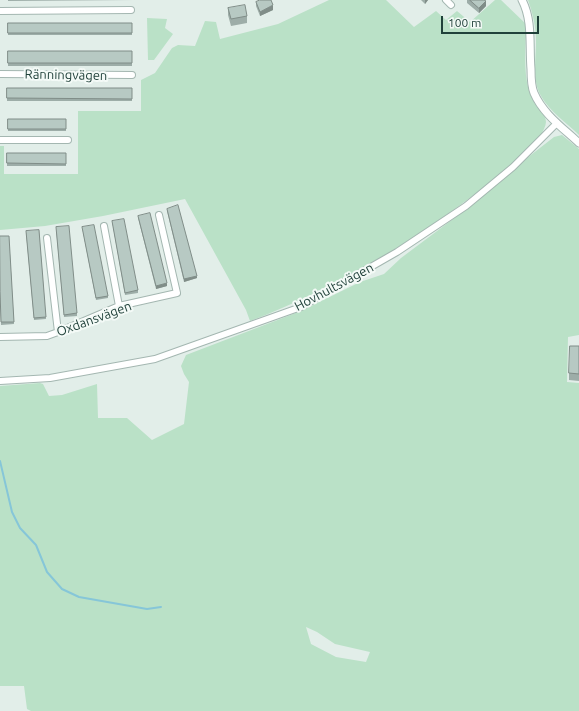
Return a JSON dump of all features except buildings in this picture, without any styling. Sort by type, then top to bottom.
[{"type":"street","points":[[446,0],[451,5]]},
{"type":"street","points":[[522,0],[526,8],[529,22],[531,80],[534,92],[538,101],[557,123],[579,143]]},
{"type":"street","points":[[0,11],[130,10]]},
{"type":"street","name":"Ränningvägen","points":[[0,74],[132,75]]},
{"type":"street","name":"Hovhultsvägen","points":[[0,381],[50,378],[155,359],[301,307],[397,252],[466,206],[513,168],[557,123]]},
{"type":"street","points":[[0,140],[68,140]]},
{"type":"street","name":"Oxdansvägen","points":[[0,337],[47,336],[119,306],[177,293],[159,215]]},
{"type":"street","points":[[104,226],[119,306]]},
{"type":"street","points":[[47,238],[58,332]]},
{"type":"green space","points":[[329,0],[386,0],[414,27],[436,11],[446,20],[457,11],[470,22],[495,0],[501,0],[526,24],[525,66],[527,83],[535,104],[546,119],[544,129],[540,136],[529,150],[503,172],[474,195],[414,237],[382,257],[317,292],[250,321],[246,310],[185,199],[45,226],[0,230],[0,146],[4,146],[4,174],[78,174],[78,111],[141,111],[141,80],[155,73],[172,48],[178,45],[195,46],[205,21],[216,22],[220,39],[278,24]]},
{"type":"green space","points":[[528,0],[579,0],[579,135],[558,117],[545,102],[538,90],[535,77],[535,31],[533,15]]},
{"type":"green space","points":[[147,18],[167,19],[165,28],[173,34],[154,60],[148,60]]},
{"type":"green space","points":[[562,135],[579,149],[579,335],[568,337],[567,382],[579,383],[579,711],[31,711],[27,709],[24,686],[0,686],[0,386],[40,383],[43,384],[49,396],[62,395],[97,384],[98,418],[127,418],[152,440],[184,424],[189,382],[181,366],[186,355],[301,311],[360,282],[384,274],[401,258],[477,201],[554,137]],"holes":[[[306,627],[317,632],[335,644],[370,652],[366,662],[336,657],[311,644]]]},
{"type":"waterway","points":[[0,461],[12,512],[20,528],[36,545],[47,572],[62,589],[79,597],[147,609],[161,607]]}]
